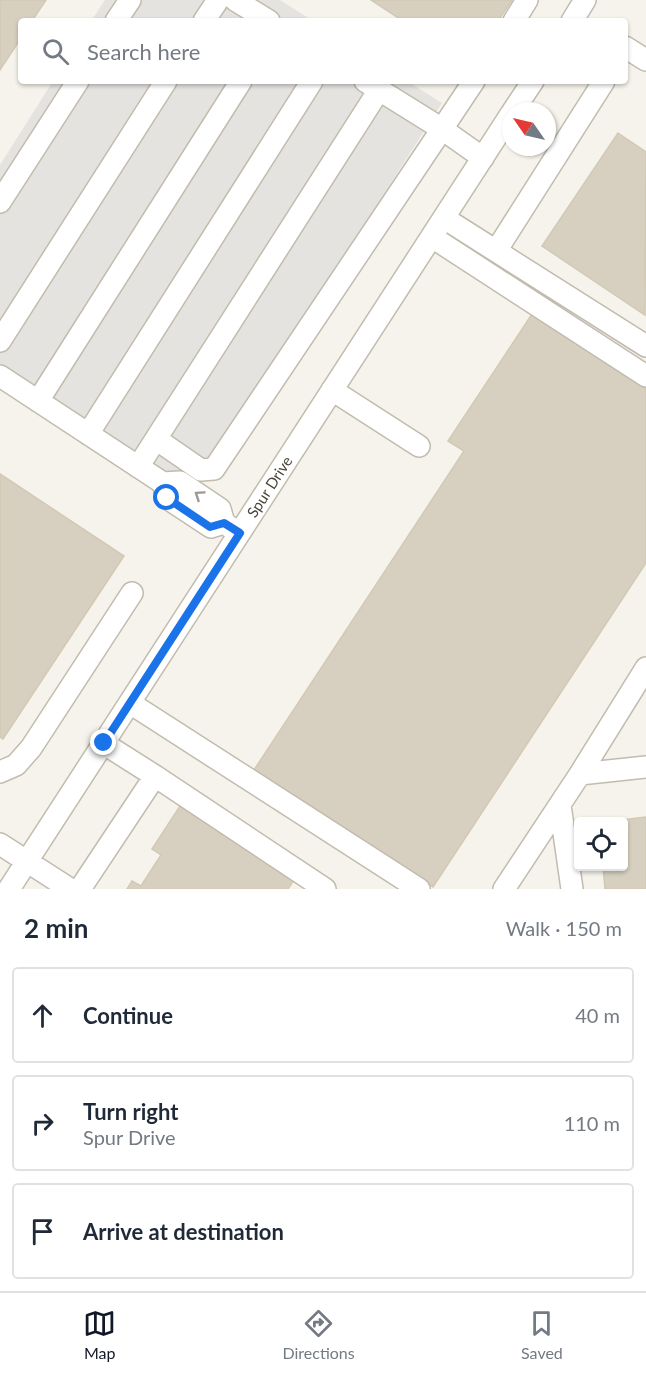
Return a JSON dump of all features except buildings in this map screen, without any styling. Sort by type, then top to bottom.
[{"type":"street","points":[[118,18],[130,0]]},
{"type":"street","points":[[206,18],[218,0]]},
{"type":"street","points":[[235,0],[263,18]]},
{"type":"street","points":[[516,18],[527,0]]},
{"type":"street","points":[[628,49],[646,60]]},
{"type":"street","points":[[0,202],[76,84]]},
{"type":"street","points":[[0,341],[164,84]]},
{"type":"street","points":[[38,401],[239,84]]},
{"type":"street","points":[[88,434],[310,84]]},
{"type":"street","points":[[156,439],[201,470],[214,469],[472,84]]},
{"type":"street","name":"Spur Drive","points":[[519,102],[531,84]]},
{"type":"street","points":[[496,251],[602,84]]},
{"type":"street","points":[[138,467],[372,86],[442,129],[483,158]]},
{"type":"street","name":"Spur Drive","points":[[9,889],[130,703],[232,528],[332,390],[502,129]]},
{"type":"street","points":[[444,218],[646,346]]},
{"type":"street","points":[[432,237],[646,376]]},
{"type":"street","points":[[0,376],[163,483],[180,482],[220,509],[232,528]]},
{"type":"street","points":[[332,390],[419,447]]},
{"type":"street","points":[[0,772],[16,765],[31,748],[132,593]]},
{"type":"street","points":[[504,889],[646,668]]},
{"type":"street","points":[[130,703],[419,889]]},
{"type":"street","points":[[104,743],[325,889]]},
{"type":"street","points":[[580,774],[646,767]]},
{"type":"street","points":[[80,889],[155,776]]},
{"type":"street","points":[[560,805],[572,889]]},
{"type":"street","points":[[0,844],[70,889]]},
{"type":"shaded area","points":[[105,0],[280,0],[308,18],[93,18]]},
{"type":"shaded area","points":[[51,84],[412,84],[442,103],[187,503],[0,384],[0,165]]},
{"type":"route","points":[[104,743],[240,533],[224,523],[210,527],[167,498]]}]
